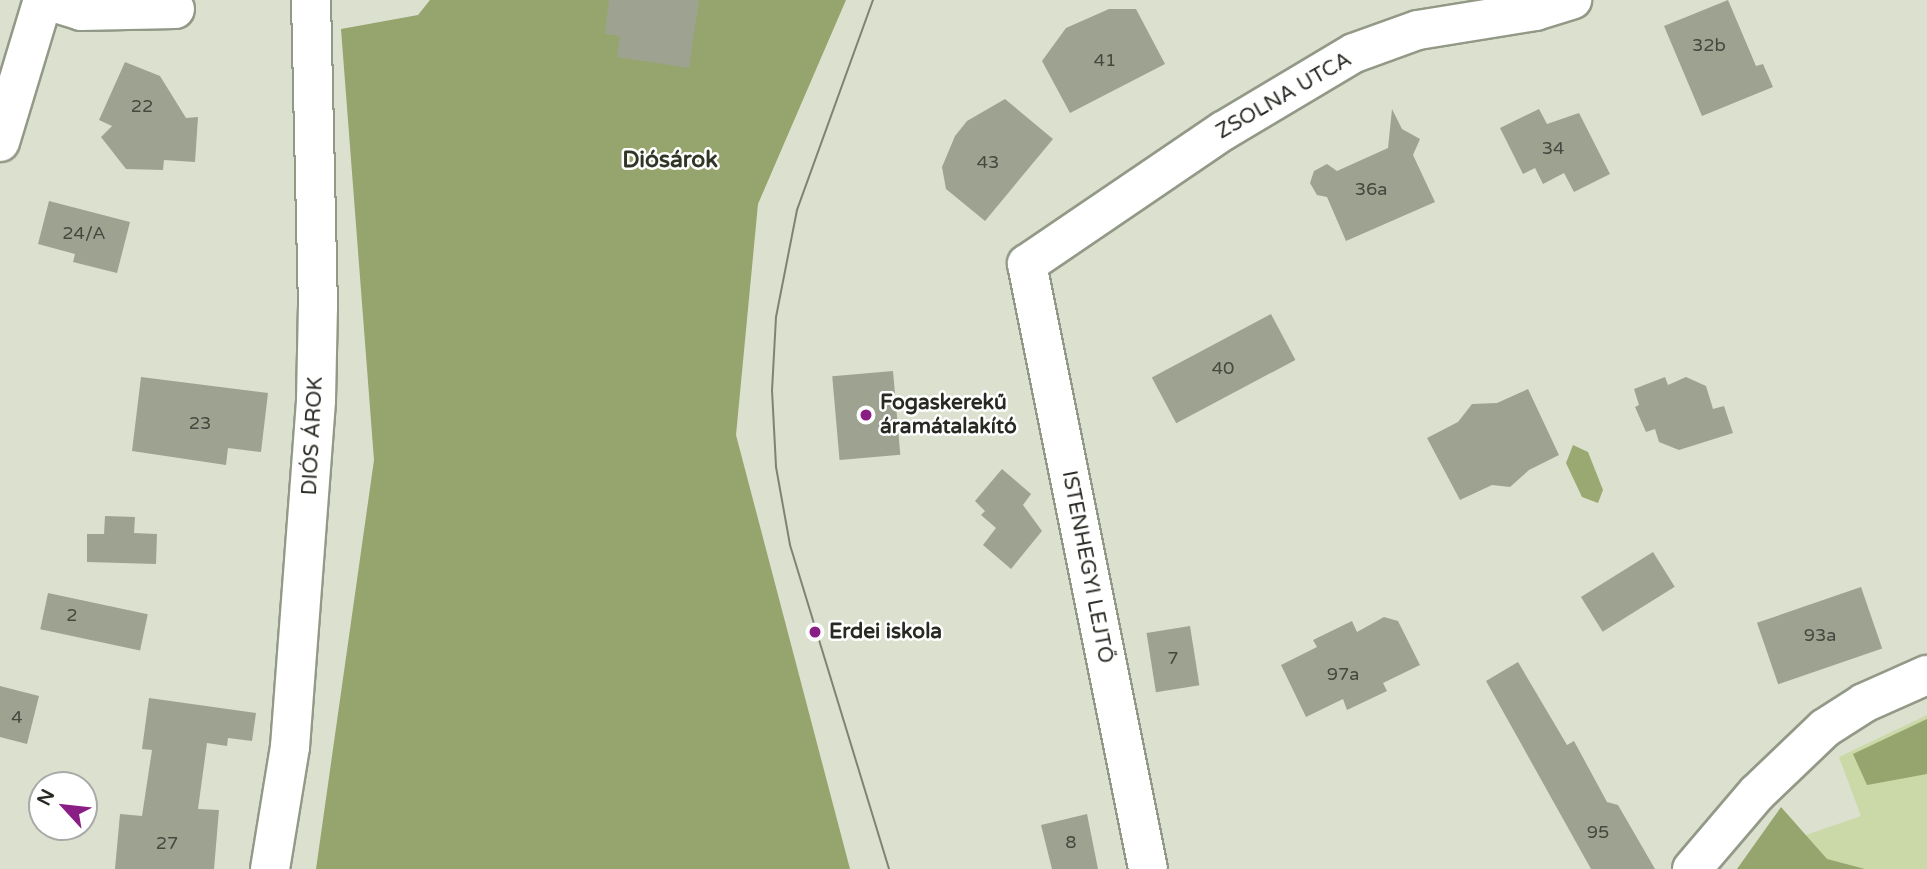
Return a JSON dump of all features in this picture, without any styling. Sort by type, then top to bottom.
[{"type":"street","points":[[0,142],[44,0],[81,11],[176,9]]},
{"type":"street","name":"ZSOLNA UTCA","points":[[1027,264],[1223,131],[1354,53],[1418,30],[1535,11],[1572,0]]},
{"type":"street","name":"DIÓS ÁROK","points":[[270,869],[290,747],[316,400],[318,2]]},
{"type":"street","name":"ISTENHEGYI LEJTŐ","points":[[1027,264],[1148,869]]},
{"type":"street","points":[[1692,869],[1757,793],[1825,728],[1864,703],[1927,675]]},
{"type":"shaded area","points":[[430,0],[846,0],[758,204],[736,435],[850,869],[316,869],[374,460],[341,29],[418,15]]},
{"type":"shaded area","points":[[1573,445],[1588,452],[1603,490],[1598,503],[1582,497],[1566,463]]},
{"type":"shaded area","points":[[1927,715],[1927,869],[1817,869],[1806,835],[1861,816],[1839,757]]},
{"type":"shaded area","points":[[1927,719],[1927,774],[1867,785],[1853,754]]},
{"type":"shaded area","points":[[1781,807],[1827,859],[1865,869],[1737,869]]},
{"type":"building","points":[[609,0],[699,0],[689,68],[617,57],[620,36],[605,34]]},
{"type":"building","points":[[1728,0],[1756,66],[1763,64],[1773,87],[1702,116],[1664,26]]},
{"type":"building","points":[[1109,9],[1136,9],[1165,64],[1070,113],[1042,61],[1066,28]]},
{"type":"building","points":[[125,62],[160,76],[186,118],[198,117],[195,162],[164,160],[163,170],[126,169],[101,137],[112,126],[99,120]]},
{"type":"building","points":[[1005,99],[1053,139],[985,221],[946,189],[942,167],[955,136],[967,121]]},
{"type":"building","points":[[1392,109],[1402,129],[1420,139],[1413,155],[1435,202],[1346,241],[1327,197],[1317,195],[1310,183],[1314,171],[1327,164],[1337,171],[1388,148]]},
{"type":"building","points":[[1539,109],[1547,124],[1579,113],[1610,174],[1574,192],[1564,173],[1543,184],[1535,168],[1523,174],[1500,128]]},
{"type":"building","points":[[49,201],[130,222],[117,273],[73,262],[75,254],[38,244]]},
{"type":"building","points":[[1271,314],[1295,360],[1176,423],[1152,377]]},
{"type":"building","name":"Fogaskerekű áramátalakító","points":[[893,371],[900,455],[840,460],[832,376]]},
{"type":"building","points":[[141,377],[268,393],[261,452],[228,448],[226,465],[132,451]]},
{"type":"building","points":[[1665,377],[1668,385],[1686,377],[1706,386],[1713,409],[1724,406],[1733,433],[1679,450],[1659,442],[1655,429],[1646,432],[1635,407],[1639,405],[1634,389]]},
{"type":"building","points":[[1528,389],[1559,455],[1529,470],[1510,487],[1492,485],[1460,500],[1427,438],[1458,422],[1472,404],[1497,403]]},
{"type":"building","points":[[1002,469],[1031,494],[1023,505],[1042,531],[1011,569],[983,545],[996,528],[981,515],[985,511],[975,501]]},
{"type":"building","points":[[105,516],[135,517],[134,533],[157,534],[156,564],[87,562],[87,534],[104,534]]},
{"type":"building","points":[[1653,552],[1675,587],[1603,632],[1581,597]]},
{"type":"building","points":[[1861,587],[1882,648],[1778,684],[1757,623]]},
{"type":"building","points":[[48,593],[148,614],[140,650],[40,629]]},
{"type":"building","points":[[1384,617],[1398,621],[1420,665],[1383,683],[1387,691],[1347,710],[1343,699],[1306,717],[1281,665],[1317,647],[1313,640],[1352,621],[1357,632]]},
{"type":"building","points":[[1190,626],[1199,685],[1156,692],[1147,633]]},
{"type":"building","points":[[1518,662],[1567,745],[1574,741],[1607,802],[1618,805],[1655,869],[1591,869],[1486,681]]},
{"type":"building","points":[[0,686],[39,696],[27,744],[0,737]]},
{"type":"building","points":[[149,698],[256,713],[252,741],[228,738],[227,746],[207,743],[198,809],[219,810],[214,869],[115,869],[120,814],[142,816],[152,750],[142,749]]},
{"type":"building","points":[[1087,814],[1098,869],[1052,869],[1041,825]]},
{"type":"tram line","points":[[873,0],[797,210],[776,317],[772,390],[776,467],[790,545],[889,869]]},
{"type":"place","name":"Fogaskerekű áramátalakító","points":[[866,415]]},
{"type":"place","name":"Erdei iskola","points":[[815,632]]},
{"type":"district","name":"Diósárok","points":[[670,160]]}]
